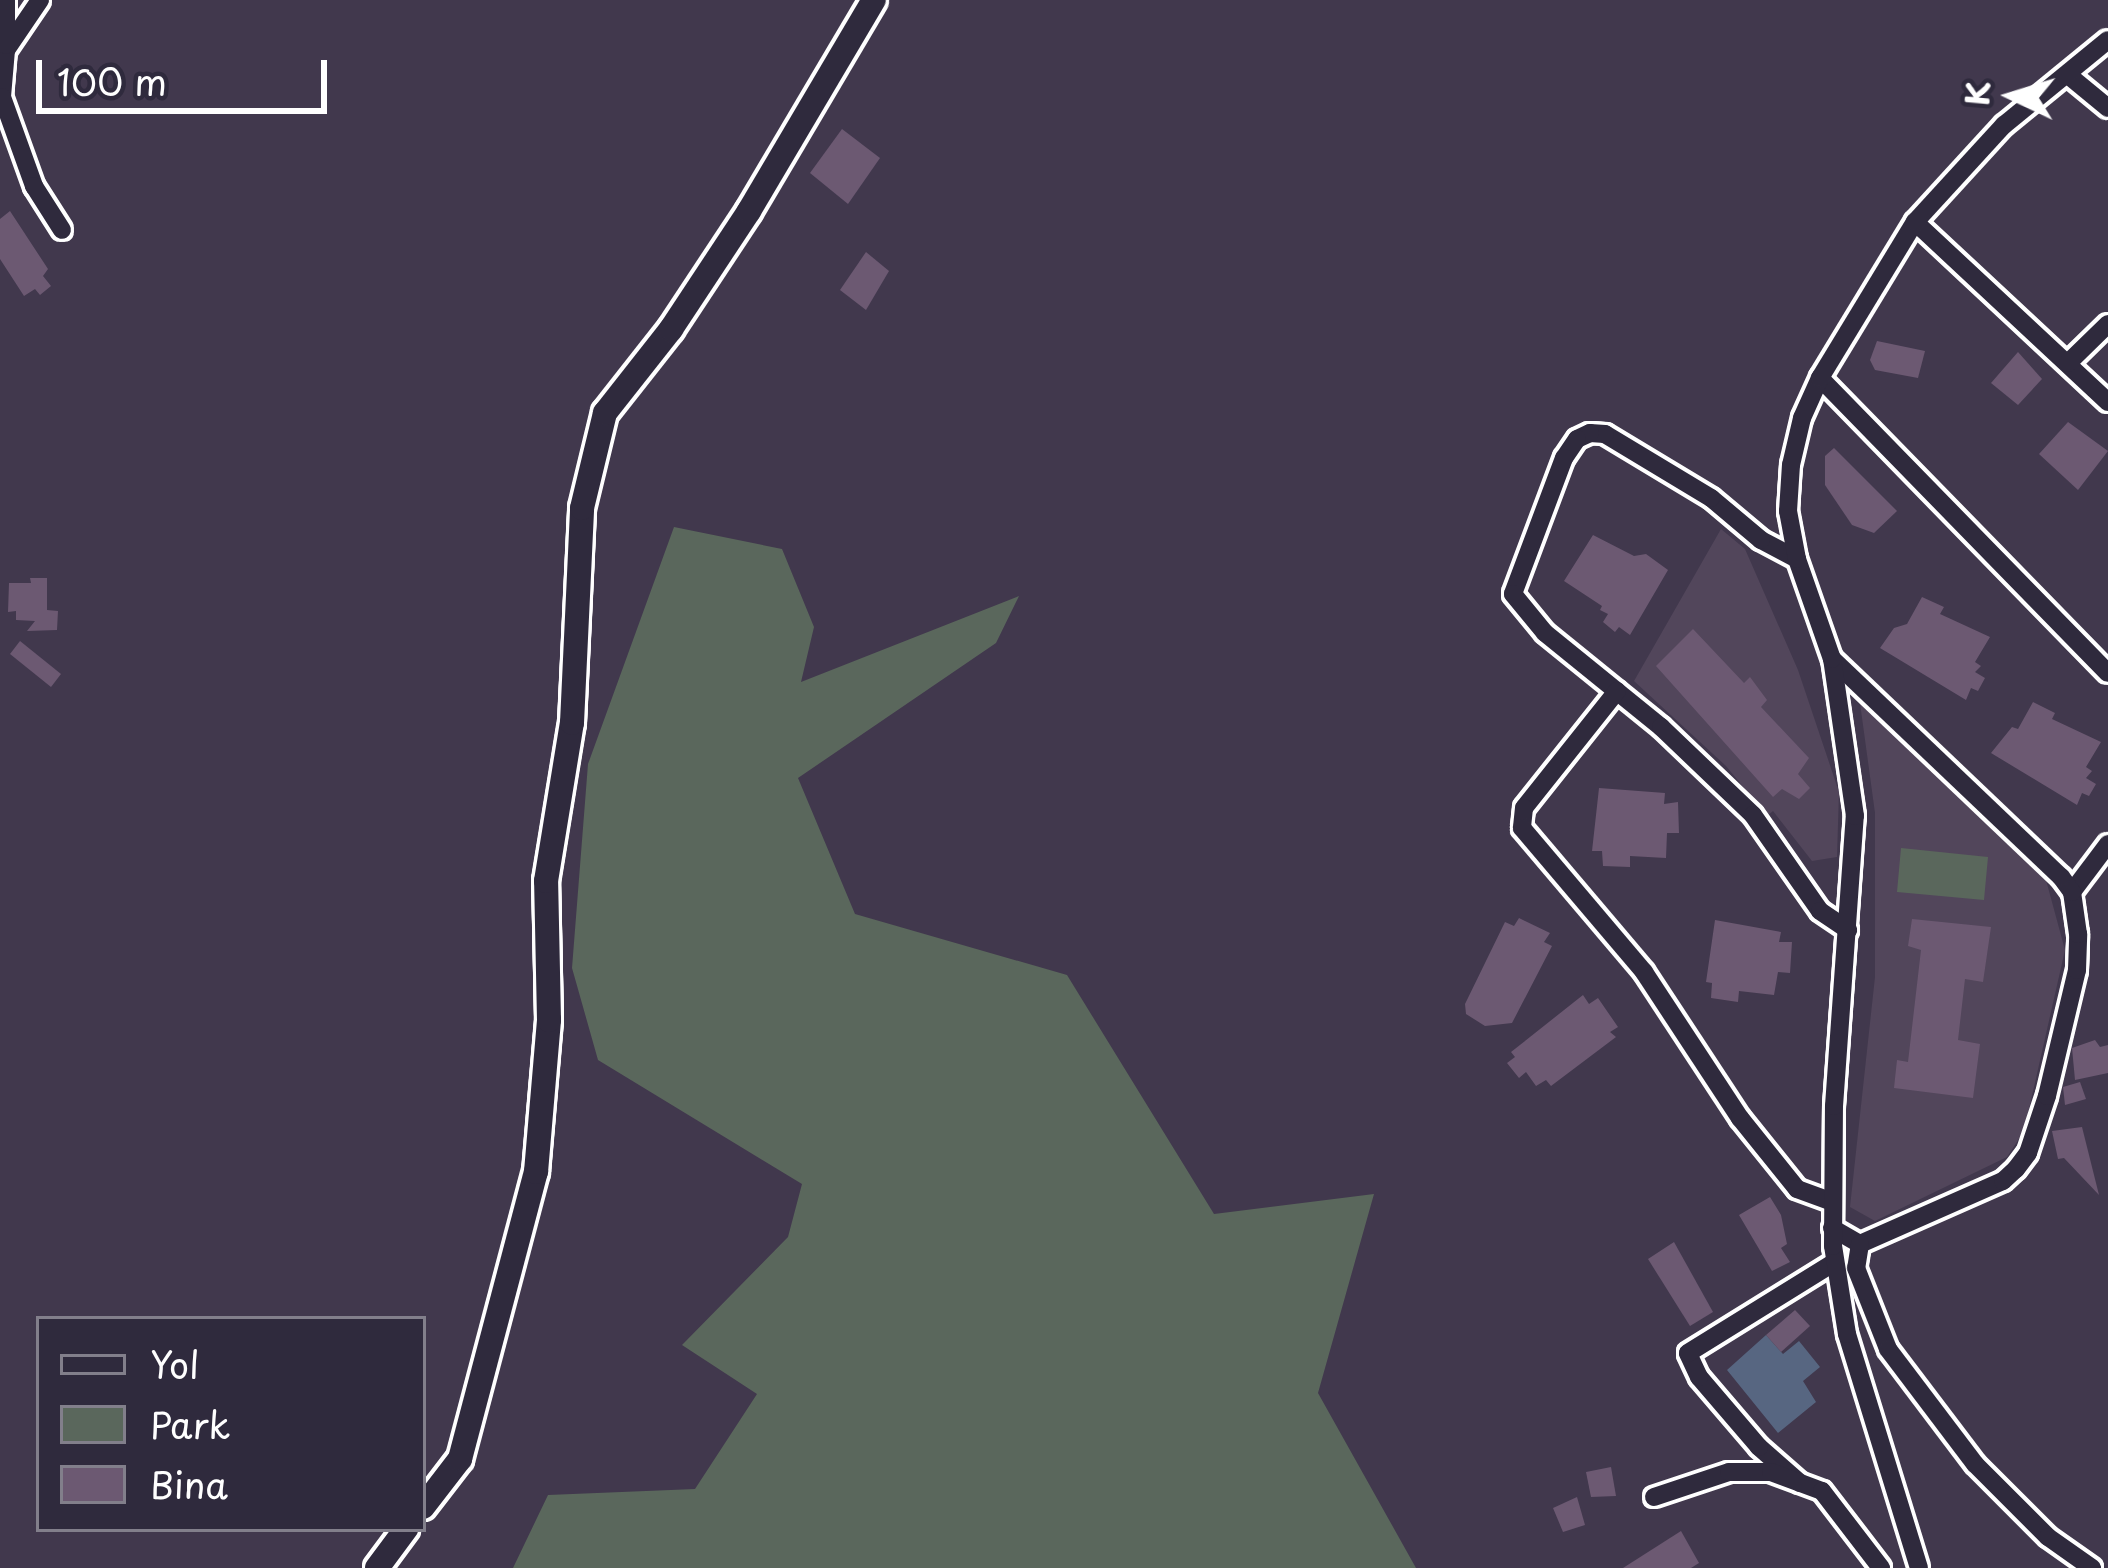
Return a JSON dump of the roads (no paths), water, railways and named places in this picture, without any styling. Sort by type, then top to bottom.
[{"type":"street","points":[[6,0],[2,97],[34,185],[62,230]]},
{"type":"street","points":[[6,50],[40,0]]},
{"type":"street","points":[[426,1503],[460,1459],[536,1172],[549,1020],[546,881],[572,723],[582,508],[605,413],[671,328],[749,211],[874,0]]},
{"type":"street","points":[[1919,1568],[1847,1334],[1835,1262],[1830,1201],[1855,816],[1832,659],[1797,559],[1788,511],[1791,466],[1802,418],[1820,378],[1915,222],[2003,125],[2108,40]]},
{"type":"street","points":[[2068,76],[2108,108]]},
{"type":"street","points":[[1915,222],[2108,402]]},
{"type":"street","points":[[2068,363],[2108,324]]},
{"type":"street","points":[[1820,378],[2108,673]]},
{"type":"street","points":[[1797,559],[1761,540],[1712,498],[1605,434],[1577,439],[1564,458],[1513,594],[1545,633],[1617,691],[1753,815],[1820,911],[1848,930]]},
{"type":"street","points":[[1832,659],[2072,892]]},
{"type":"street","points":[[1617,691],[1524,808],[1522,828],[1644,973],[1741,1118],[1797,1189],[1830,1201]]},
{"type":"street","points":[[1860,1244],[2003,1180],[2028,1153],[2077,970],[2072,892],[2108,844]]},
{"type":"street","points":[[1832,1228],[1860,1244]]},
{"type":"street","points":[[1860,1244],[1856,1268],[1888,1349],[1976,1464],[2048,1537],[2092,1568]]},
{"type":"street","points":[[1800,1483],[1760,1447],[1700,1377],[1688,1353],[1835,1262]]},
{"type":"street","points":[[1654,1497],[1729,1472],[1771,1472],[1822,1491],[1881,1568]]},
{"type":"street","points":[[377,1568],[404,1532]]},
{"type":"water","points":[[1766,1335],[1783,1354],[1799,1341],[1820,1367],[1803,1381],[1816,1402],[1778,1433],[1727,1370]]}]
